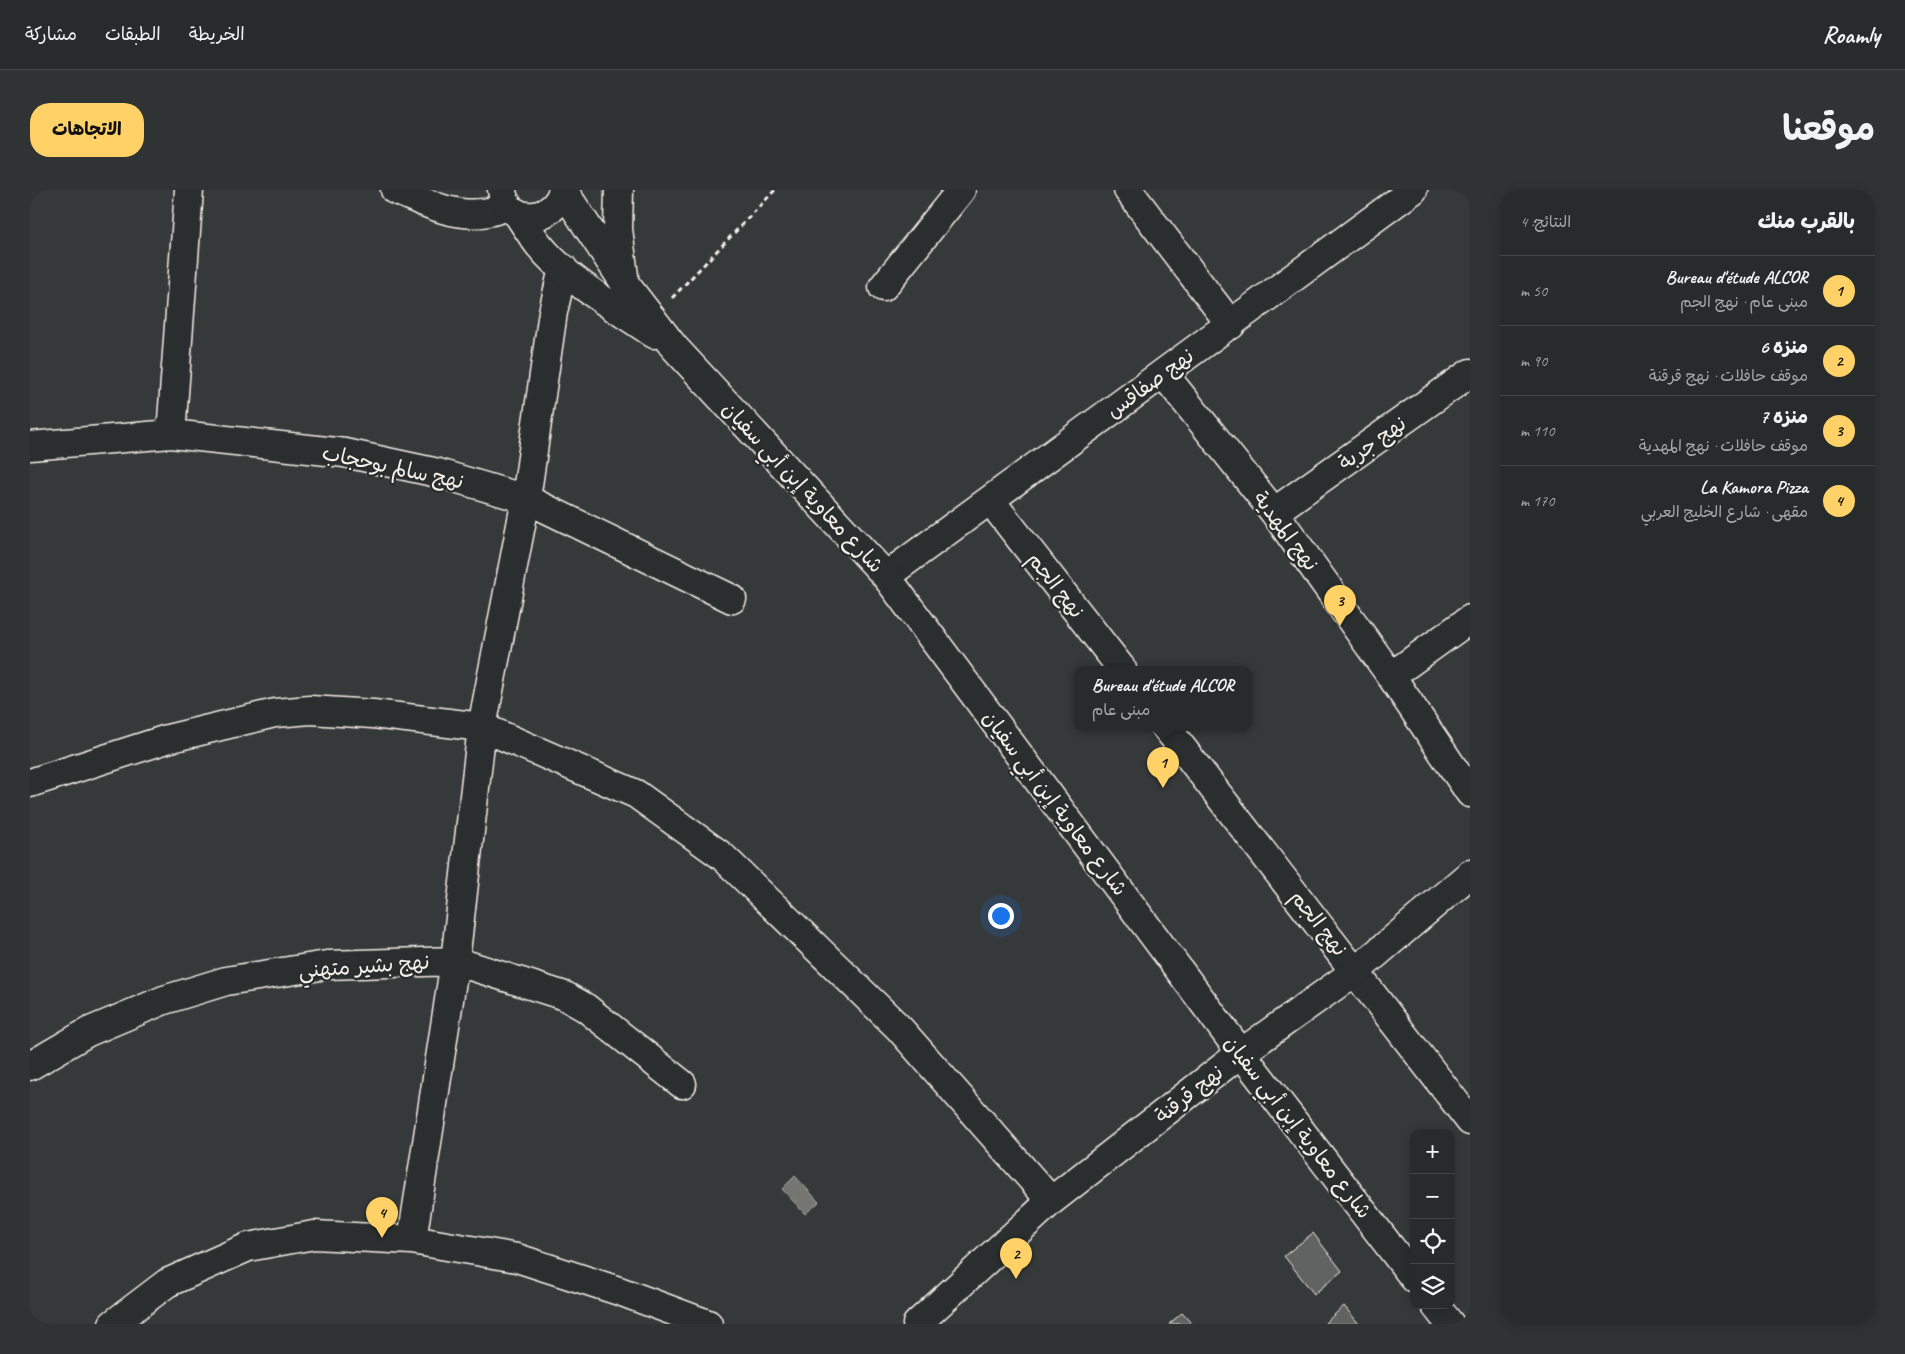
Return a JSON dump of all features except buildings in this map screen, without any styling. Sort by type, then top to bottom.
[{"type":"street","points":[[171,434],[189,190]]},
{"type":"street","points":[[395,190],[446,210],[461,213],[482,214],[509,203]]},
{"type":"street","name":"شارع معاوية إبن أبي سفيان","points":[[509,203],[537,217],[546,214],[561,200],[563,190]]},
{"type":"street","name":"شارع معاوية إبن أبي سفيان","points":[[563,190],[626,285],[674,347],[886,576],[1241,1053],[1410,1273]]},
{"type":"street","points":[[619,190],[618,229],[620,257],[626,285]]},
{"type":"street","points":[[883,287],[961,190]]},
{"type":"street","points":[[1128,190],[1231,325]]},
{"type":"street","name":"نهج صفاقس","points":[[886,576],[1413,190]]},
{"type":"street","name":"شارع معاوية إبن أبي سفيان","points":[[509,203],[539,245],[562,268],[586,287],[674,347]]},
{"type":"street","points":[[412,1240],[454,961],[482,727],[526,499],[553,312],[562,268]]},
{"type":"street","name":"نهج المهدية","points":[[1163,373],[1274,512],[1391,676],[1470,793]]},
{"type":"street","name":"نهج جربة","points":[[1274,512],[1470,374]]},
{"type":"street","name":"نهج سالم بوحجاب","points":[[30,446],[171,434],[345,454],[438,473],[526,499],[732,599]]},
{"type":"street","name":"نهج الجم","points":[[990,500],[1120,666]]},
{"type":"street","points":[[1391,676],[1470,619]]},
{"type":"street","points":[[30,783],[167,739],[276,713],[310,710],[373,714],[482,727],[636,794],[722,856],[899,1028],[1051,1201]]},
{"type":"street","name":"نهج الجم","points":[[1169,731],[1470,1121]]},
{"type":"street","name":"نهج قرقنة","points":[[917,1324],[1051,1201],[1241,1053],[1356,971],[1470,874]]},
{"type":"street","name":"نهج بشير متهني","points":[[30,1066],[88,1032],[164,1000],[226,981],[327,965],[454,961],[565,996],[586,1008],[682,1084]]},
{"type":"street","points":[[112,1324],[167,1283],[248,1247],[314,1235],[412,1240],[517,1258],[622,1292],[708,1324]]},
{"type":"street","points":[[1438,1309],[1450,1324]]},
{"type":"path","points":[[652,319],[775,190]]},
{"type":"shaded area","points":[[795,1176],[819,1202],[805,1214],[782,1189]]},
{"type":"place","name":"منزه 7","points":[[1340,626]]},
{"type":"place","name":"Bureau d'étude ALCOR","points":[[1163,788]]},
{"type":"place","name":"La Kamora Pizza","points":[[382,1238]]},
{"type":"place","name":"منزه 6","points":[[1016,1279]]}]
